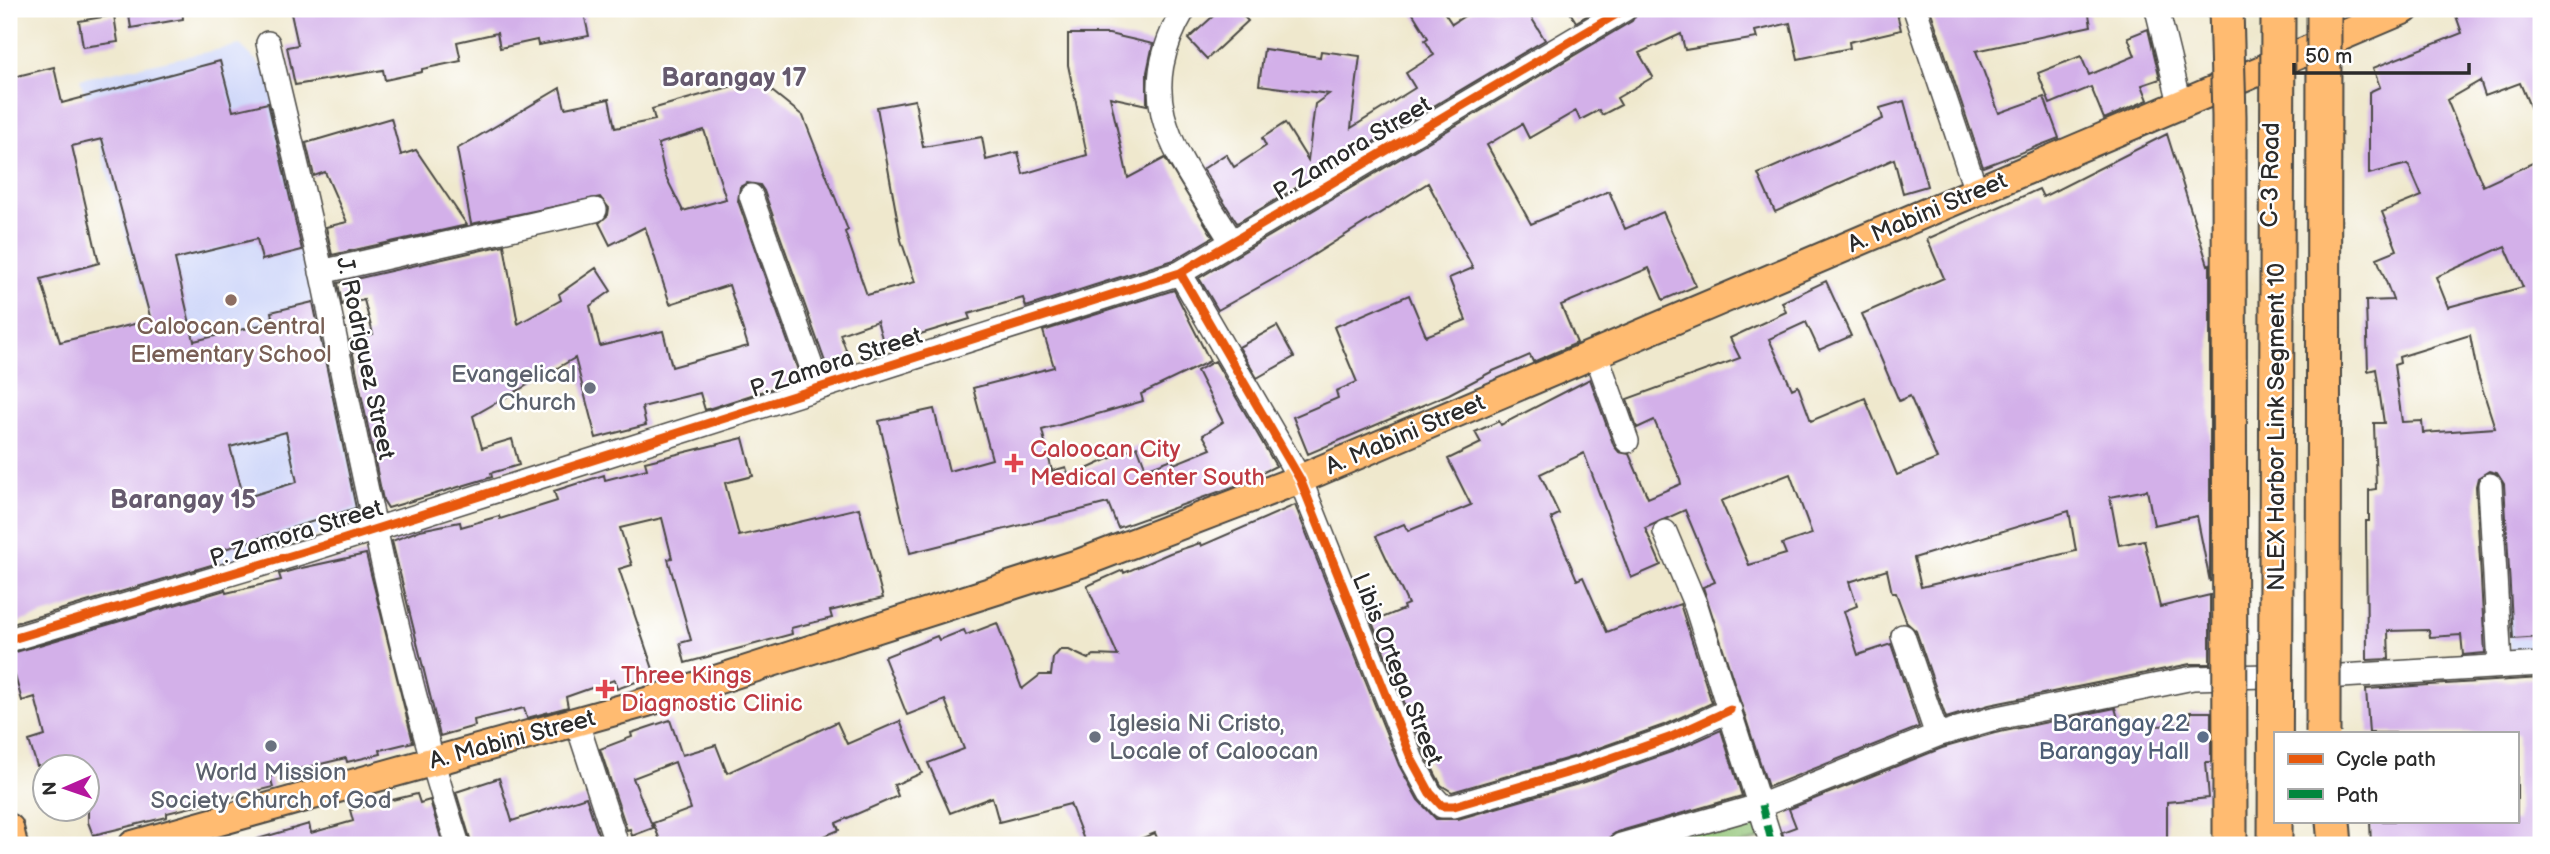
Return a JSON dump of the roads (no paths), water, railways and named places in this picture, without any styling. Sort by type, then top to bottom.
[{"type":"highway","points":[[2226,9],[2230,116],[2230,845]]},
{"type":"highway","name":"NLEX Harbor Link Segment 10","points":[[2275,9],[2275,732]]},
{"type":"highway","name":"NLEX Harbor Link Segment 10","points":[[2325,732],[2329,24]]},
{"type":"highway","name":"NLEX Harbor Link Segment 10","points":[[2275,822],[2275,845]]},
{"type":"highway","points":[[2324,822],[2324,845]]},
{"type":"highway","points":[[2333,822],[2335,845]]},
{"type":"main road","name":"C-3 Road","points":[[2266,845],[2271,67],[2275,9]]},
{"type":"main road","points":[[2329,24],[2333,9]]},
{"type":"main road","name":"A. Mabini Street","points":[[133,845],[647,702],[988,595],[1300,479],[2180,103],[2271,67],[2329,24],[2405,9]]},
{"type":"main road","points":[[9,828],[13,845]]},
{"type":"street","points":[[1184,9],[1167,38],[1157,88],[1162,115],[1172,143],[1232,242]]},
{"type":"street","name":"P. Zamora Street","points":[[9,640],[375,529],[1180,273],[1625,9]]},
{"type":"street","points":[[1915,9],[1976,191]]},
{"type":"street","points":[[2157,9],[2180,103]]},
{"type":"street","name":"J. Rodriguez Street","points":[[268,43],[321,272],[375,529],[430,761],[458,845]]},
{"type":"street","points":[[751,196],[819,388]]},
{"type":"street","points":[[321,272],[595,210]]},
{"type":"street","name":"Libis Ortega Street","points":[[1180,273],[1300,479],[1412,760],[1430,793],[1442,806],[1454,806],[1580,769],[1669,738],[1730,710]]},
{"type":"street","points":[[1596,354],[1628,441]]},
{"type":"street","points":[[2490,485],[2501,666]]},
{"type":"street","points":[[1665,532],[1696,606],[1762,805],[1772,845]]},
{"type":"street","points":[[1903,636],[1937,735]]},
{"type":"street","points":[[2324,689],[2501,666],[2541,664]]},
{"type":"street","points":[[1621,845],[1762,805],[1937,735],[1992,719],[2193,678],[2266,676]]},
{"type":"street","points":[[576,720],[617,845]]},
{"type":"place","name":"Caloocan Central Elementary School","points":[[231,300]]},
{"type":"place","name":"Evangelical Church","points":[[590,388]]},
{"type":"place","name":"Caloocan City Medical Center South","points":[[1014,463]]},
{"type":"place","name":"Three Kings Diagnostic Clinic","points":[[605,689]]},
{"type":"place","name":"Iglesia Ni Cristo, Locale of Caloocan","points":[[1095,737]]},
{"type":"place","name":"Barangay 22 Barangay Hall","points":[[2203,737]]},
{"type":"place","name":"World Mission Society Church of God","points":[[271,746]]},
{"type":"district","name":"Barangay 17","points":[[734,77]]},
{"type":"district","name":"Barangay 15","points":[[183,499]]}]
